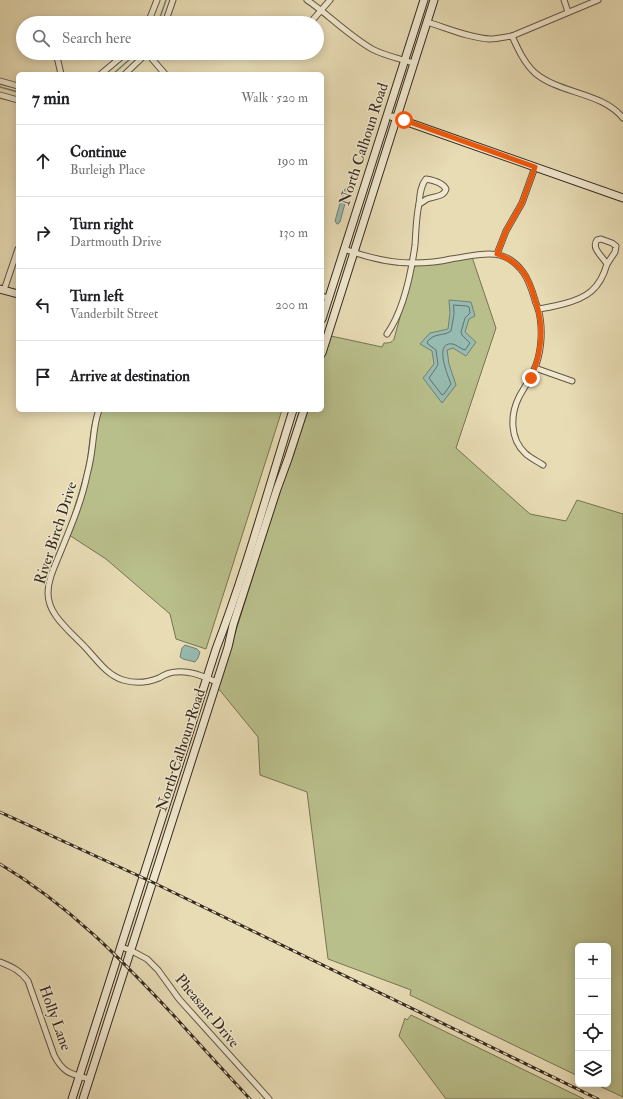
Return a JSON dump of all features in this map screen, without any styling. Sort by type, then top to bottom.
[{"type":"main road","name":"North Calhoun Road","points":[[325,297],[344,249],[387,115],[407,61],[424,0]]},
{"type":"main road","name":"North Calhoun Road","points":[[324,347],[434,0]]},
{"type":"main road","points":[[387,115],[623,198]]},
{"type":"main road","points":[[2,289],[16,293]]},
{"type":"main road","name":"North Calhoun Road","points":[[72,1099],[216,649],[229,614],[276,469],[292,412]]},
{"type":"main road","name":"North Calhoun Road","points":[[82,1099],[217,682],[235,618],[303,412]]},
{"type":"street","points":[[150,16],[156,0]]},
{"type":"street","points":[[167,16],[173,0]]},
{"type":"street","points":[[306,0],[367,46],[407,61]]},
{"type":"street","points":[[316,16],[330,0]]},
{"type":"street","points":[[564,0],[568,12]]},
{"type":"street","points":[[427,22],[477,37],[490,39],[512,36],[598,0]]},
{"type":"street","points":[[512,36],[522,57],[535,73],[556,85],[604,103],[623,117]]},
{"type":"street","points":[[58,60],[61,72]]},
{"type":"street","points":[[103,72],[118,60]]},
{"type":"street","points":[[127,72],[140,60]]},
{"type":"street","points":[[153,60],[163,72]]},
{"type":"street","points":[[0,81],[16,85]]},
{"type":"street","points":[[0,95],[16,99]]},
{"type":"street","points":[[497,254],[506,231],[522,203],[535,167]]},
{"type":"street","points":[[387,334],[392,327],[403,299],[412,263],[420,193],[423,183],[426,179],[445,186],[445,193],[427,199],[419,204]]},
{"type":"street","points":[[538,309],[570,302],[584,297],[595,289],[603,277],[607,264],[615,252],[616,246],[600,239],[597,240],[594,246],[607,264]]},
{"type":"street","points":[[344,249],[379,259],[412,263],[431,262],[484,253],[497,254],[510,260],[519,267],[528,278],[538,309],[540,335],[535,368],[515,407],[513,414],[513,427],[519,445],[524,452],[543,465]]},
{"type":"street","points":[[2,289],[16,254]]},
{"type":"street","points":[[535,368],[572,381]]},
{"type":"street","name":"River Birch Drive","points":[[98,412],[83,490],[72,524],[50,578],[48,593],[49,602],[52,609],[60,621],[103,666],[121,680],[131,682],[152,681],[170,673],[181,671],[217,682]]},
{"type":"street","name":"Pheasant Drive","points":[[121,947],[147,959],[158,970],[179,999],[269,1099]]},
{"type":"street","name":"Holly Lane","points":[[0,962],[18,970],[28,981],[58,1061],[63,1069],[69,1073],[89,1079]]},
{"type":"green space","points":[[472,257],[496,328],[456,448],[530,514],[566,521],[577,500],[623,514],[623,1097],[601,1087],[611,1087],[611,943],[575,943],[575,1075],[410,995],[411,990],[328,959],[307,792],[260,775],[258,737],[218,688],[280,490],[291,462],[306,412],[324,412],[324,358],[331,336],[382,347],[384,343],[391,342],[394,339],[414,267],[418,265]]},
{"type":"green space","points":[[95,412],[281,412],[206,649],[176,639],[170,614],[106,559],[66,533],[78,498],[85,471]]},
{"type":"green space","points":[[411,1015],[584,1099],[446,1099],[399,1036],[405,1018],[407,1020]]},
{"type":"water","points":[[348,188],[340,222],[337,224],[335,221],[343,193],[345,189]]},
{"type":"water","points":[[449,300],[471,302],[475,316],[469,319],[465,332],[476,342],[466,356],[453,348],[447,350],[449,364],[456,385],[442,403],[423,378],[434,364],[432,351],[420,344],[430,333],[448,329],[450,313]]},
{"type":"water","points":[[185,645],[197,649],[200,652],[195,662],[180,657],[182,648]]},
{"type":"waterway","points":[[160,16],[166,0]]},
{"type":"waterway","points":[[115,72],[129,60]]},
{"type":"waterway","points":[[0,87],[16,91]]},
{"type":"railway","points":[[0,812],[152,882],[598,1099]]},
{"type":"railway","points":[[0,864],[49,897],[94,935],[156,996],[250,1099]]},
{"type":"route","points":[[404,120],[535,167],[526,194],[506,231],[497,254],[510,260],[519,267],[528,278],[538,309],[540,346],[537,364],[531,378]]}]
